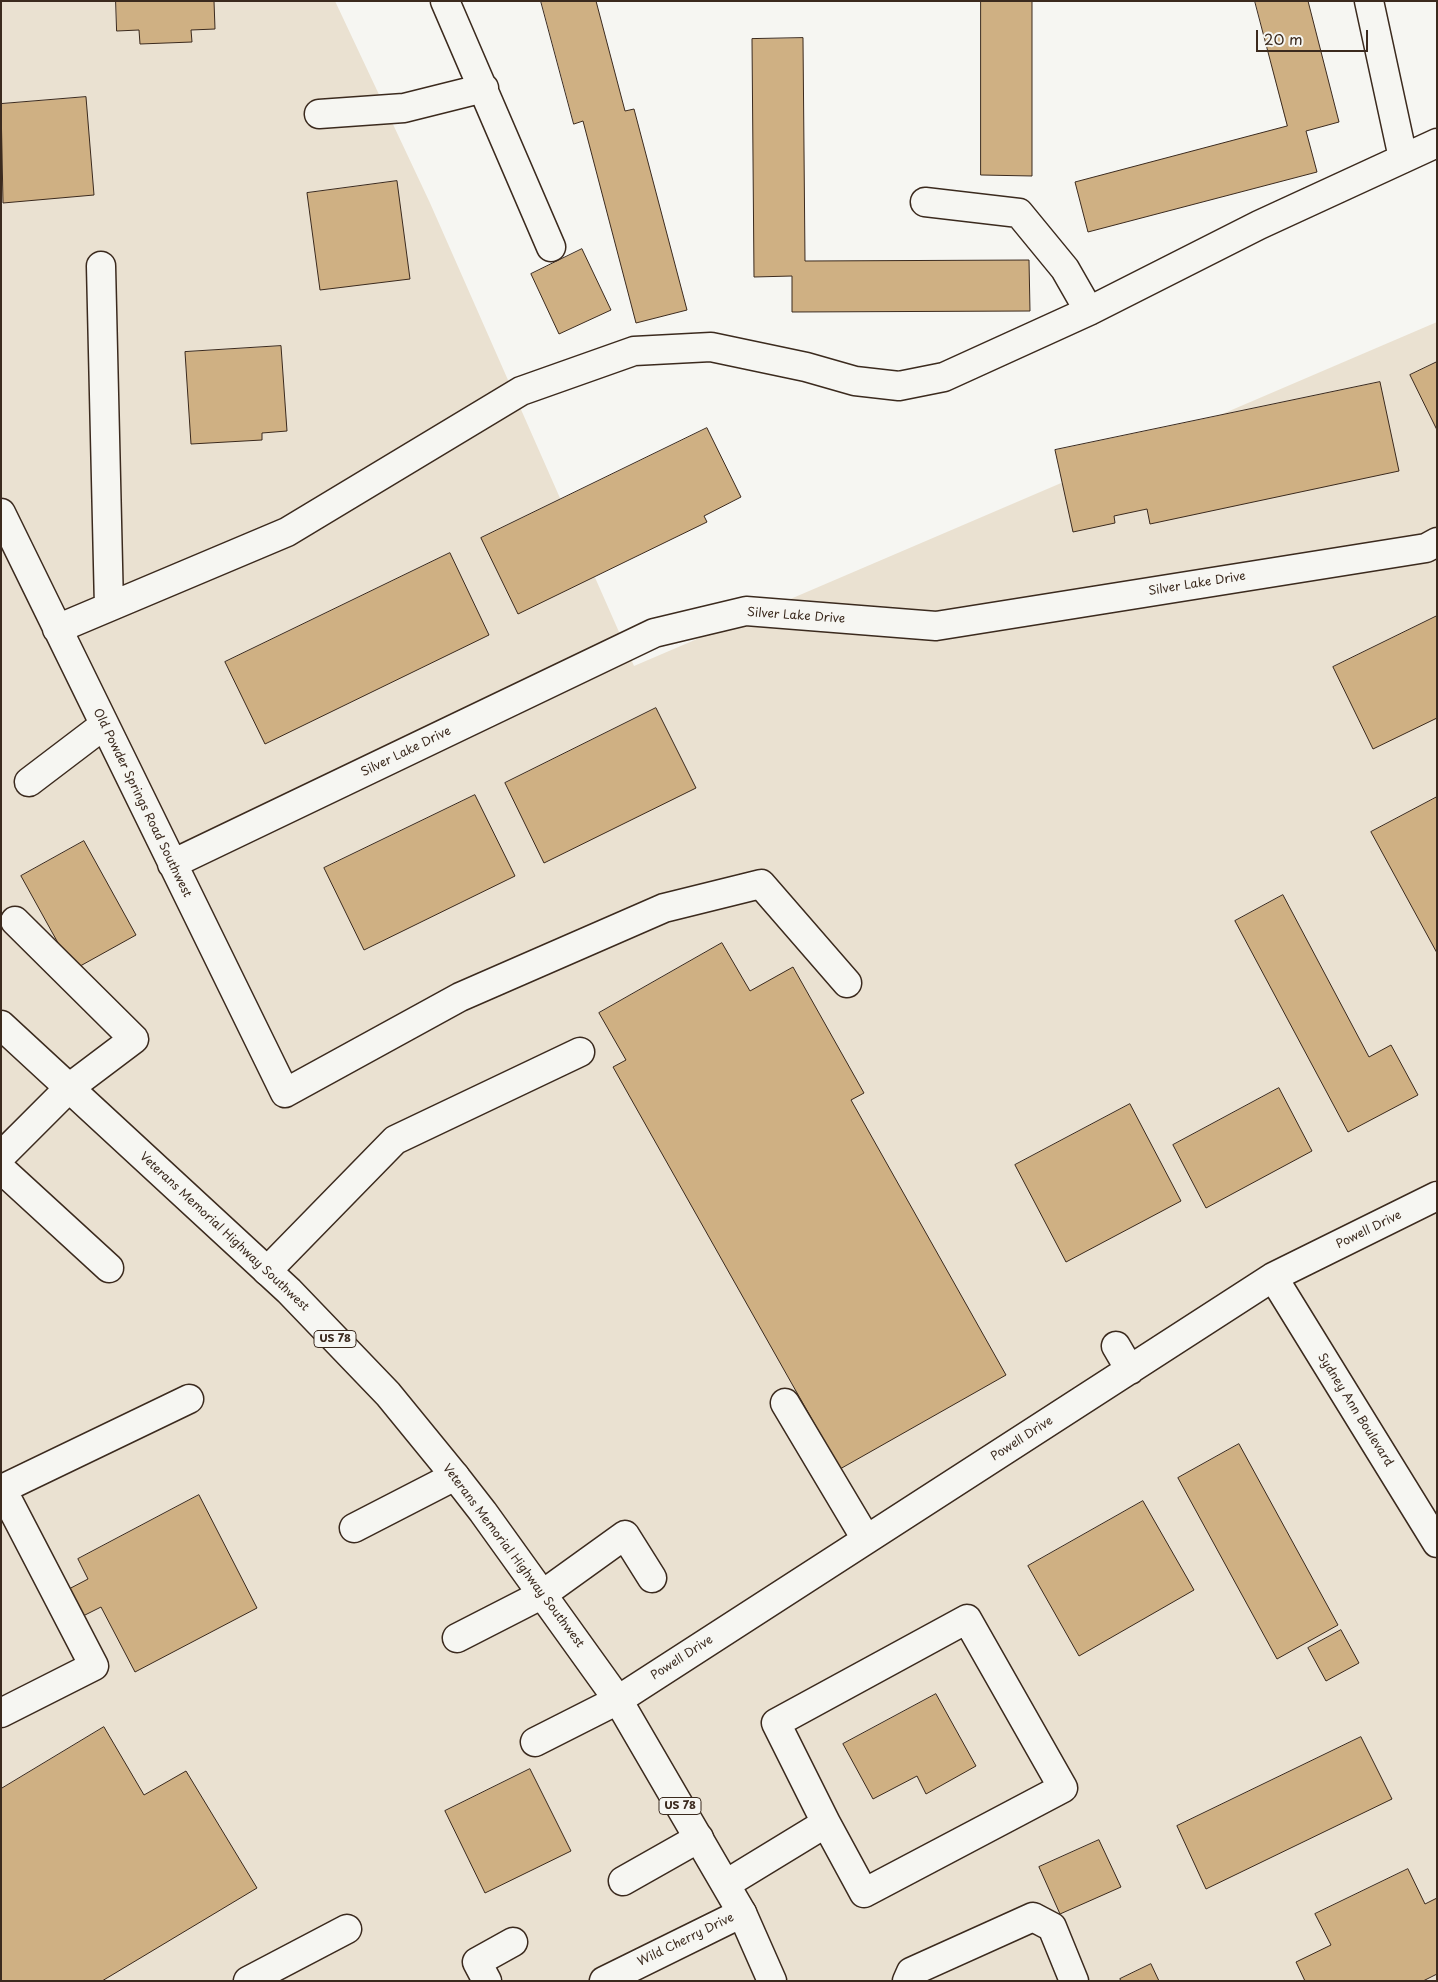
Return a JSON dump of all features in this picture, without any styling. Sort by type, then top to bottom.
[{"type":"street","points":[[445,1],[551,247]]},
{"type":"street","points":[[1369,1],[1403,158]]},
{"type":"street","points":[[319,114],[404,108],[484,88]]},
{"type":"street","points":[[57,628],[288,532],[521,391],[634,351],[711,347],[806,367],[855,381],[899,386],[944,376],[1089,311],[1258,225],[1437,143]]},
{"type":"street","points":[[925,202],[1019,213],[1065,269],[1089,311]]},
{"type":"street","points":[[102,266],[109,607]]},
{"type":"street","name":"Old Powder Springs Road Southwest","points":[[1,513],[285,1093],[460,998],[566,951],[664,908],[761,884],[847,983]]},
{"type":"street","name":"Silver Lake Drive","points":[[172,864],[654,633],[746,611],[936,626],[1426,548],[1437,542]]},
{"type":"street","points":[[29,782],[104,725]]},
{"type":"street","points":[[1,1156],[69,1088],[134,1039],[15,921]]},
{"type":"street","name":"Veterans Memorial Highway Southwest","points":[[1,1025],[268,1271],[388,1394],[455,1476],[543,1594],[618,1700],[742,1913],[772,1981]]},
{"type":"street","points":[[268,1271],[395,1140],[580,1052]]},
{"type":"street","points":[[1,1169],[109,1268]]},
{"type":"street","name":"Powell Drive","points":[[535,1742],[618,1700],[1273,1277],[1437,1196]]},
{"type":"street","name":"Sydney Ann Boulevard","points":[[1273,1277],[1437,1543]]},
{"type":"street","points":[[1116,1346],[1130,1370]]},
{"type":"street","points":[[1,1713],[94,1666],[2,1489],[189,1399]]},
{"type":"street","points":[[785,1404],[866,1539]]},
{"type":"street","points":[[354,1528],[455,1476]]},
{"type":"street","points":[[457,1638],[543,1594],[625,1535],[652,1578]]},
{"type":"street","points":[[967,1618],[1064,1788],[864,1893],[826,1823],[776,1723],[967,1618]]},
{"type":"street","points":[[726,1884],[826,1823]]},
{"type":"street","points":[[622,1881],[699,1838]]},
{"type":"street","name":"Wild Cherry Drive","points":[[604,1981],[742,1913]]},
{"type":"street","points":[[907,1981],[911,1972],[1033,1918],[1052,1927],[1074,1981]]},
{"type":"street","points":[[248,1981],[347,1929]]},
{"type":"street","points":[[482,1971],[513,1942]]},
{"type":"shaded area","points":[[1,1],[335,1],[430,203],[634,666],[1437,322],[1437,1981],[1,1981]]},
{"type":"building","points":[[116,1],[214,1],[215,29],[191,30],[192,42],[140,44],[139,30],[117,31]]},
{"type":"building","points":[[541,1],[596,1],[625,111],[634,109],[687,310],[636,323],[583,121],[574,124]]},
{"type":"building","points":[[981,1],[1032,1],[1032,176],[981,175]]},
{"type":"building","points":[[1255,1],[1308,1],[1339,122],[1306,131],[1317,172],[1088,232],[1075,182],[1287,126]]},
{"type":"building","points":[[803,38],[805,261],[1029,260],[1030,311],[792,312],[792,276],[754,277],[752,39]]},
{"type":"building","points":[[86,97],[94,195],[3,203],[1,104]]},
{"type":"building","points":[[397,181],[410,279],[320,290],[307,193]]},
{"type":"building","points":[[582,249],[611,310],[559,334],[531,274]]},
{"type":"building","points":[[281,346],[287,431],[262,433],[262,440],[191,444],[185,352]]},
{"type":"building","points":[[1437,362],[1437,430],[1410,375]]},
{"type":"building","points":[[1380,382],[1399,471],[1150,524],[1147,509],[1114,516],[1115,523],[1073,532],[1055,450]]},
{"type":"building","points":[[707,428],[741,497],[704,516],[707,522],[518,614],[481,538]]},
{"type":"building","points":[[450,553],[489,635],[265,744],[225,662]]},
{"type":"building","points":[[1437,616],[1437,718],[1373,749],[1333,667]]},
{"type":"building","points":[[656,708],[696,788],[544,863],[505,783]]},
{"type":"building","points":[[475,795],[515,876],[364,950],[324,868]]},
{"type":"building","points":[[1437,797],[1437,953],[1371,832]]},
{"type":"building","points":[[84,841],[136,935],[73,970],[21,876]]},
{"type":"building","points":[[1283,895],[1369,1057],[1391,1045],[1418,1095],[1348,1132],[1235,921]]},
{"type":"building","points":[[722,943],[750,991],[793,967],[864,1093],[851,1100],[1006,1375],[840,1469],[613,1067],[626,1060],[599,1013]]},
{"type":"building","points":[[1279,1088],[1312,1151],[1206,1208],[1173,1145]]},
{"type":"building","points":[[1130,1104],[1181,1201],[1066,1262],[1015,1165]]},
{"type":"building","points":[[1239,1444],[1338,1625],[1277,1659],[1178,1478]]},
{"type":"building","points":[[199,1495],[257,1608],[135,1672],[101,1607],[81,1617],[67,1590],[88,1579],[78,1559]]},
{"type":"building","points":[[1143,1501],[1194,1590],[1079,1656],[1028,1566]]},
{"type":"building","points":[[1341,1630],[1359,1663],[1326,1681],[1308,1648]]},
{"type":"building","points":[[936,1694],[976,1766],[926,1794],[917,1776],[873,1799],[843,1744]]},
{"type":"building","points":[[104,1727],[144,1795],[186,1771],[257,1888],[102,1981],[1,1981],[1,1789]]},
{"type":"building","points":[[1361,1737],[1392,1799],[1206,1889],[1177,1826]]},
{"type":"building","points":[[530,1769],[571,1851],[485,1893],[445,1811]]},
{"type":"building","points":[[1099,1840],[1121,1887],[1060,1914],[1039,1867]]},
{"type":"building","points":[[1408,1869],[1425,1904],[1437,1898],[1437,1974],[1423,1981],[1305,1981],[1296,1962],[1331,1945],[1315,1914]]},
{"type":"building","points":[[1151,1964],[1159,1981],[1121,1981],[1120,1979]]}]
